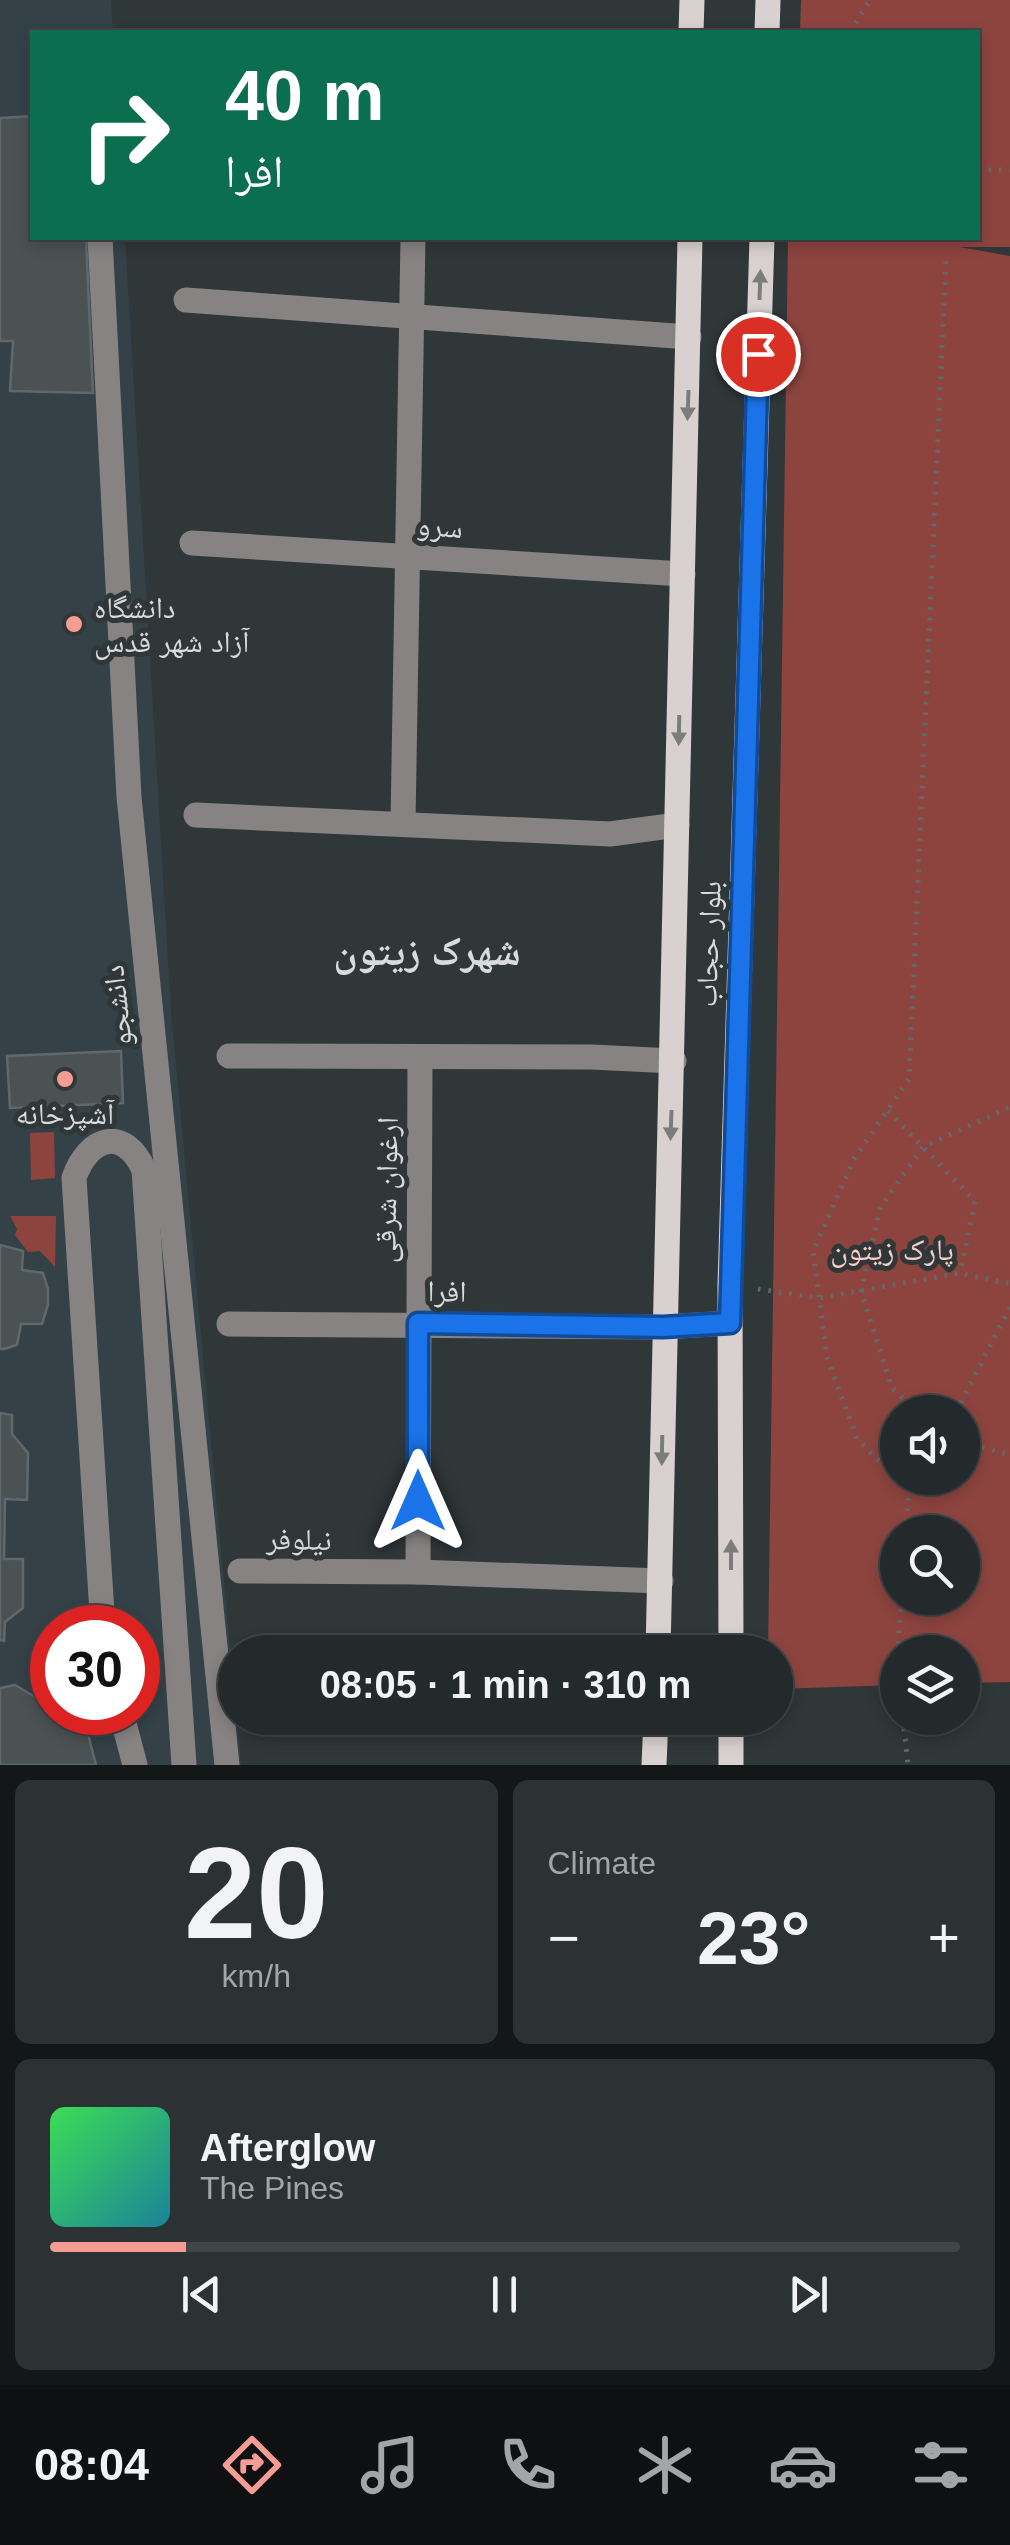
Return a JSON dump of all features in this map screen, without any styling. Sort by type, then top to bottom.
[{"type":"main road","points":[[691,30],[692,0]]},
{"type":"main road","points":[[767,30],[768,0]]},
{"type":"main road","name":"بلوار حجاب","points":[[659,1635],[690,240]]},
{"type":"main road","name":"بلوار حجاب","points":[[731,1635],[730,1285],[762,240]]},
{"type":"main road","points":[[654,1765],[655,1735]]},
{"type":"main road","points":[[731,1735],[732,1765]]},
{"type":"street","name":"دانشجو","points":[[100,240],[129,797],[227,1765]]},
{"type":"street","points":[[403,822],[414,240]]},
{"type":"street","points":[[186,300],[690,337]]},
{"type":"street","name":"سرو","points":[[192,543],[683,574]]},
{"type":"street","points":[[196,815],[610,834],[677,825]]},
{"type":"street","points":[[229,1056],[674,1060]]},
{"type":"street","name":"ارغوان شرقی","points":[[418,1572],[420,1058]]},
{"type":"street","points":[[102,1605],[74,1178],[81,1158],[93,1146],[109,1142],[124,1143],[138,1155],[144,1170],[184,1765]]},
{"type":"street","name":"افرا","points":[[229,1324],[663,1327],[730,1323]]},
{"type":"street","name":"نیلوفر","points":[[240,1571],[418,1572],[661,1582]]},
{"type":"street","points":[[127,1735],[135,1765]]},
{"type":"path","points":[[851,30],[870,0]]},
{"type":"path","points":[[980,170],[1010,170]]},
{"type":"path","points":[[880,1462],[857,1439],[827,1358],[813,1251],[854,1159],[909,1079],[946,259]]},
{"type":"path","points":[[900,1395],[892,1388],[861,1290],[881,1206],[923,1147],[1010,1107]]},
{"type":"path","points":[[888,1111],[976,1202],[960,1273]]},
{"type":"path","points":[[730,1285],[819,1298],[960,1273],[1010,1284]]},
{"type":"path","points":[[965,1395],[1010,1307]]},
{"type":"path","points":[[980,1446],[1010,1455]]},
{"type":"path","points":[[905,1735],[908,1765]]},
{"type":"shaded area","name":"دانشگاه آزاد شهر قدس","points":[[0,0],[111,0],[113,30],[30,30],[30,240],[125,240],[171,1011],[229,1635],[218,1635],[218,1735],[238,1735],[241,1765],[0,1765]]},
{"type":"green space","name":"پارک زیتون","points":[[801,0],[1010,0],[1010,247],[960,247],[1010,256],[1010,1682],[980,1683],[980,1635],[880,1635],[880,1686],[793,1688],[793,1635],[768,1635],[788,240],[980,240],[980,30],[800,30]]},
{"type":"green space","points":[[54,1132],[55,1178],[31,1180],[30,1133]]},
{"type":"green space","points":[[10,1216],[56,1216],[55,1267],[40,1251],[28,1252],[15,1235],[17,1229]]},
{"type":"building","points":[[30,116],[30,240],[86,240],[93,393],[10,391],[13,341],[0,341],[0,118]]},
{"type":"building","name":"آشپزخانه","points":[[121,1051],[123,1103],[10,1108],[7,1056]]},
{"type":"building","points":[[0,1245],[23,1251],[22,1270],[43,1273],[48,1289],[42,1324],[21,1324],[17,1345],[4,1349],[0,1349]]},
{"type":"building","points":[[0,1413],[12,1415],[12,1434],[28,1453],[27,1500],[5,1499],[4,1559],[23,1559],[23,1608],[5,1622],[4,1641],[0,1640]]},
{"type":"building","points":[[15,1685],[30,1694],[30,1735],[88,1735],[96,1765],[0,1765],[0,1688]]},
{"type":"place","name":"دانشگاه آزاد شهر قدس","points":[[74,624]]},
{"type":"place","name":"آشپزخانه","points":[[65,1079]]},
{"type":"district","name":"شهرک زیتون","points":[[427,951]]},
{"type":"route","points":[[418,1501],[418,1323],[663,1327],[730,1323],[758,354]]}]
